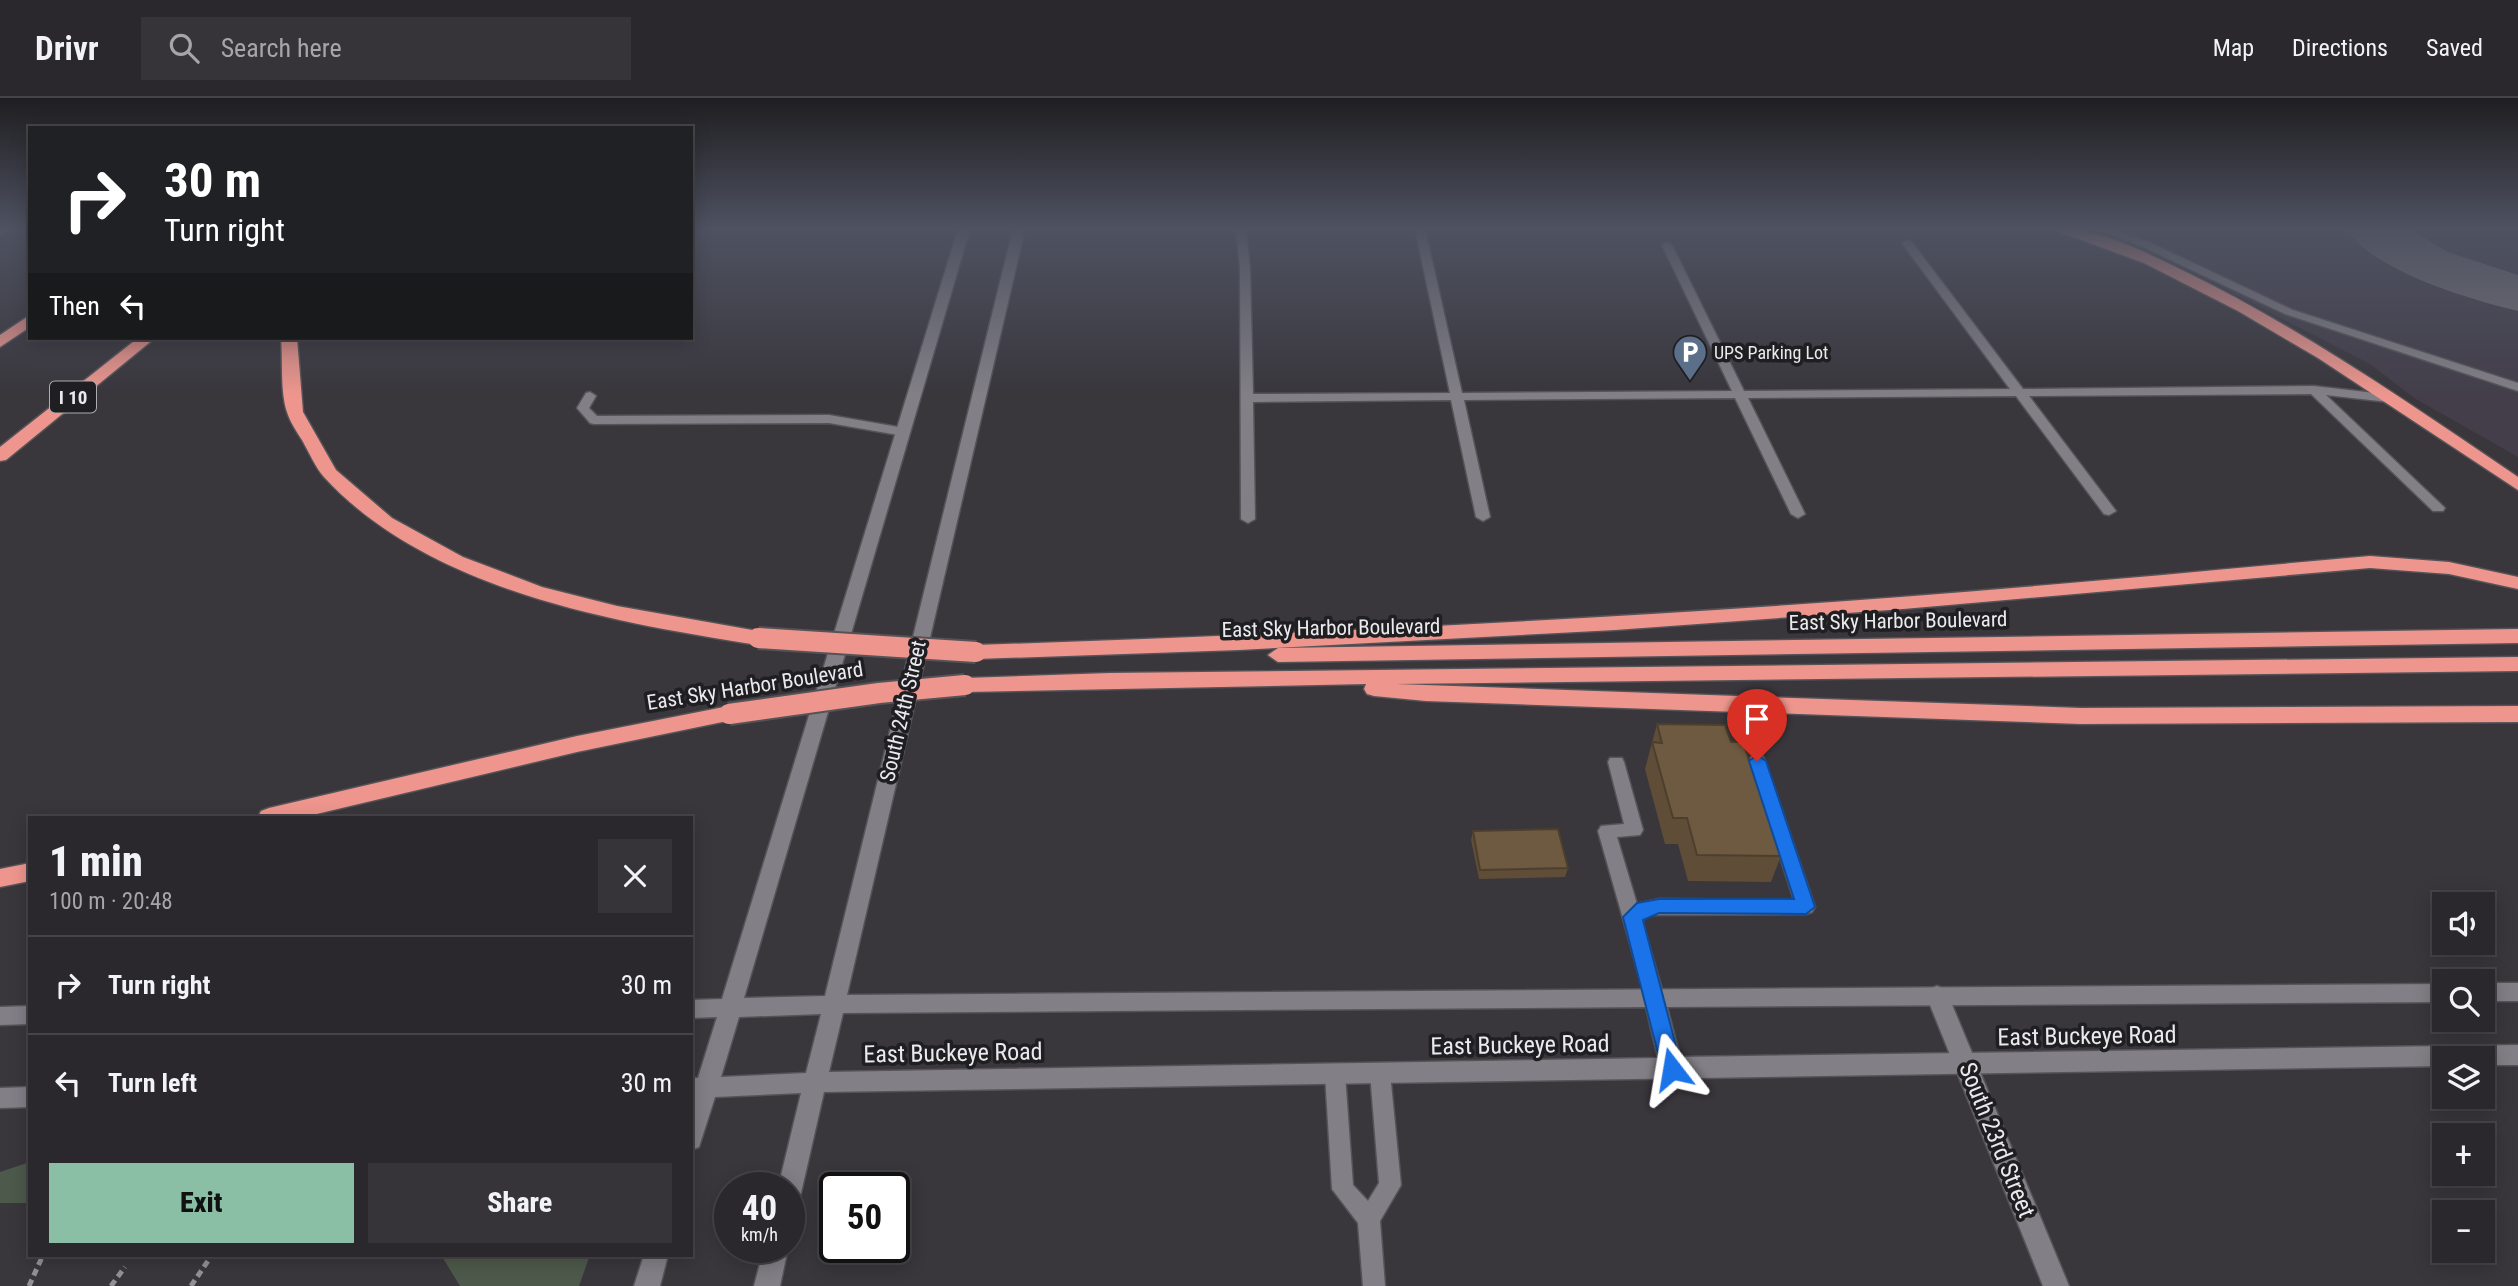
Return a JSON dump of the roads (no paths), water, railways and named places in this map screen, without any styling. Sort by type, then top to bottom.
[{"type":"highway","points":[[2199,284],[2296,337],[2518,485]]},
{"type":"highway","points":[[0,342],[28,321]]},
{"type":"highway","name":"I 10","points":[[0,456],[145,340]]},
{"type":"highway","name":"East Sky Harbor Boulevard","points":[[289,340],[291,395],[308,440],[337,479],[406,536],[478,571],[557,599],[662,623],[758,638],[976,652],[1233,656],[2518,636]]},
{"type":"highway","points":[[976,652],[1579,626],[1929,601],[2370,562],[2449,568],[2518,583]]},
{"type":"highway","name":"East Sky Harbor Boulevard","points":[[273,816],[551,750],[729,714],[844,697],[965,685],[1254,678],[2518,664]]},
{"type":"highway","points":[[1254,678],[1426,694],[2012,714],[2518,714]]},
{"type":"highway","points":[[0,878],[28,872]]},
{"type":"main road","points":[[693,1126],[699,1088],[730,1008],[948,284]]},
{"type":"main road","name":"South 24th Street","points":[[794,1172],[1006,284]]},
{"type":"main road","points":[[2495,992],[2518,992]]},
{"type":"main road","name":"East Buckeye Road","points":[[693,1009],[912,1002],[2432,993]]},
{"type":"main road","name":"South 23rd Street","points":[[1937,995],[2056,1286]]},
{"type":"main road","points":[[1654,997],[1672,1069]]},
{"type":"main road","points":[[0,1016],[28,1015]]},
{"type":"main road","name":"East Buckeye Road","points":[[699,1088],[815,1083],[2518,1055]]},
{"type":"main road","points":[[0,1098],[28,1097]]},
{"type":"main road","points":[[647,1286],[655,1257]]},
{"type":"main road","points":[[767,1286],[772,1263]]},
{"type":"lane","points":[[1245,284],[1248,519]]},
{"type":"lane","points":[[1432,284],[1483,517]]},
{"type":"lane","points":[[1686,284],[1798,514]]},
{"type":"lane","points":[[1938,284],[2109,511]]},
{"type":"lane","points":[[2231,284],[2289,312],[2518,387]]},
{"type":"lane","points":[[1247,398],[2314,390],[2388,398]]},
{"type":"lane","points":[[2314,390],[2438,508]]},
{"type":"lane","points":[[590,396],[583,408],[594,420],[829,419],[904,432]]},
{"type":"lane","points":[[1616,761],[1634,830],[1607,831],[1654,997]]},
{"type":"lane","points":[[1633,917],[1644,908],[1659,906],[1806,907],[1757,761]]},
{"type":"lane","points":[[1374,1286],[1369,1219],[1390,1185],[1380,1073]]},
{"type":"lane","points":[[1335,1074],[1343,1189],[1369,1219]]},
{"type":"place","name":"UPS Parking Lot","points":[[1690,382]]}]
